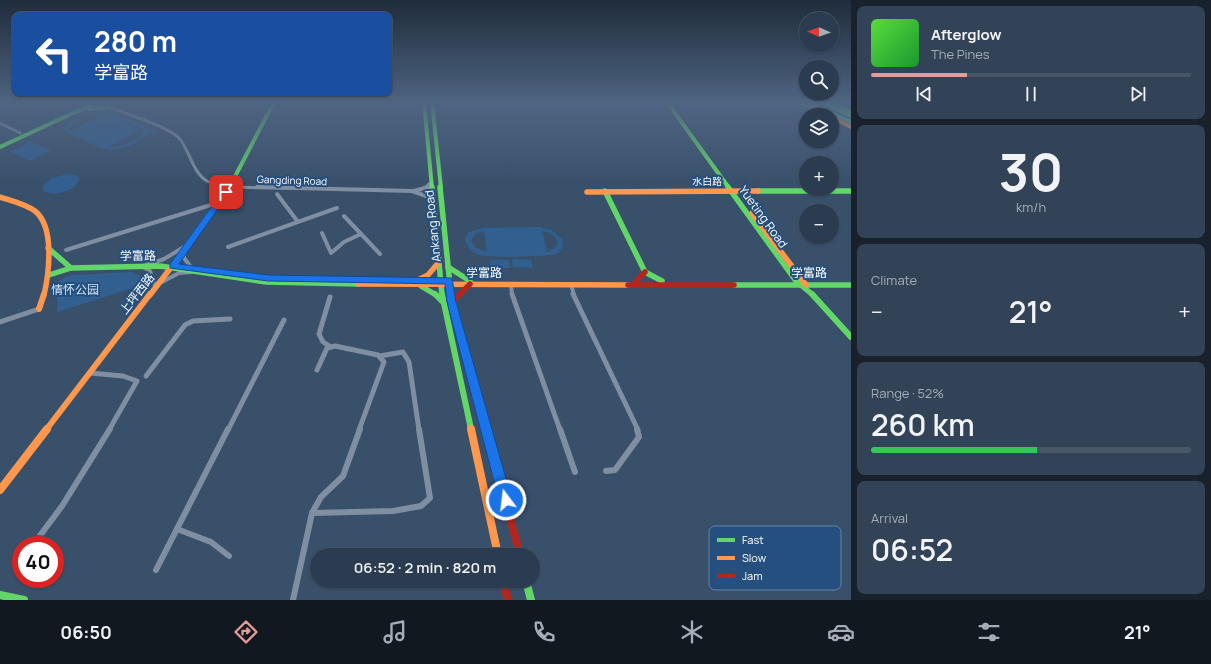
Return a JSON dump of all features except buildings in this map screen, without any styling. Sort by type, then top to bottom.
[{"type":"main road","points":[[0,142],[26,130]]},
{"type":"main road","points":[[0,147],[36,130]]},
{"type":"main road","name":"上坪西路","points":[[184,248],[228,186],[257,130]]},
{"type":"main road","name":"上坪西路","points":[[0,484],[171,266],[228,186],[259,130]]},
{"type":"main road","name":"Ankang Road","points":[[426,130],[443,302],[496,548]]},
{"type":"main road","name":"Ankang Road","points":[[435,130],[452,302],[518,548]]},
{"type":"main road","name":"Yueting Road","points":[[688,130],[801,282],[851,337]]},
{"type":"main road","name":"Yueting Road","points":[[690,130],[733,190]]},
{"type":"main road","name":"水白路","points":[[587,192],[733,190],[851,191]]},
{"type":"main road","points":[[605,191],[645,272],[662,281]]},
{"type":"main road","points":[[0,196],[36,212],[42,218],[48,248],[48,275],[43,305],[39,309]]},
{"type":"main road","points":[[437,247],[446,247]]},
{"type":"main road","points":[[48,248],[71,268]]},
{"type":"main road","points":[[438,262],[428,275],[418,283],[435,294],[443,302]]},
{"type":"main road","name":"学富路","points":[[171,266],[266,282],[441,283],[662,281],[801,282],[851,285]]},
{"type":"main road","name":"学富路","points":[[48,275],[71,268],[171,266],[268,278],[418,283]]},
{"type":"main road","points":[[448,267],[470,282],[452,302]]},
{"type":"main road","points":[[636,281],[645,272]]},
{"type":"main road","name":"学富路","points":[[441,283],[449,280],[511,284],[851,281]]},
{"type":"main road","name":"Yueting Road","points":[[801,282],[851,332]]},
{"type":"main road","name":"上坪西路","points":[[0,490],[157,284]]},
{"type":"main road","points":[[505,588],[508,600]]},
{"type":"main road","points":[[528,588],[531,600]]},
{"type":"main road","points":[[0,595],[24,600]]},
{"type":"street","points":[[14,130],[20,133]]},
{"type":"street","name":"Gangding Road","points":[[168,130],[179,138],[201,176],[209,182],[228,186],[412,191]]},
{"type":"street","points":[[412,191],[428,187],[431,182]]},
{"type":"street","points":[[412,191],[429,197],[433,202]]},
{"type":"street","points":[[277,194],[298,222]]},
{"type":"street","points":[[66,250],[214,204]]},
{"type":"street","points":[[228,247],[336,208]]},
{"type":"street","points":[[344,216],[380,254]]},
{"type":"street","points":[[322,233],[331,253],[344,242],[362,234]]},
{"type":"street","points":[[142,266],[164,258],[184,248],[184,258],[195,271]]},
{"type":"street","points":[[142,266],[150,271],[157,284],[179,273],[195,271]]},
{"type":"street","points":[[511,284],[512,297],[575,472]]},
{"type":"street","points":[[571,284],[573,294],[639,433],[639,437],[615,470],[606,471]]},
{"type":"street","points":[[330,297],[319,334],[323,342],[331,347]]},
{"type":"street","points":[[0,322],[39,309]]},
{"type":"street","points":[[146,376],[185,325],[193,320],[230,319]]},
{"type":"street","points":[[156,570],[284,320]]},
{"type":"street","points":[[312,513],[393,511],[421,506],[430,498],[409,362],[403,352],[380,356],[335,346],[326,348],[316,370]]},
{"type":"street","points":[[293,600],[312,513],[321,497],[343,476],[384,362],[380,356]]},
{"type":"street","points":[[40,536],[62,506],[125,405],[138,381],[123,376],[90,373]]},
{"type":"street","points":[[177,529],[211,542],[229,556]]},
{"type":"green space","points":[[65,130],[141,130],[108,147],[122,145],[136,140],[143,133],[142,130],[155,130],[160,132],[155,135],[149,132],[132,145],[111,150],[100,148],[65,132]]},
{"type":"green space","points":[[31,142],[51,150],[30,161],[10,152]]},
{"type":"green space","points":[[67,174],[76,175],[79,178],[78,183],[70,190],[52,193],[43,190],[43,186],[52,178]]},
{"type":"green space","points":[[540,227],[551,230],[562,239],[563,246],[559,253],[544,255],[507,257],[480,255],[471,250],[465,240],[469,232],[483,228]],"holes":[[[484,231],[487,252],[476,248],[471,241],[475,234]],[[542,231],[552,235],[558,244],[552,250],[547,252]]]},
{"type":"green space","points":[[512,259],[531,260],[533,268],[513,267]]},
{"type":"green space","points":[[490,260],[509,260],[510,268],[490,268]]},
{"type":"green space","name":"情怀公园","points":[[132,272],[143,277],[142,285],[57,312],[58,282],[63,278],[72,275]]},
{"type":"traffic: fast","points":[[0,147],[37,130]]},
{"type":"traffic: fast","points":[[169,270],[230,186],[259,130]]},
{"type":"traffic: fast","points":[[427,130],[443,302],[471,429]]},
{"type":"traffic: fast","points":[[435,130],[452,302],[469,364]]},
{"type":"traffic: fast","points":[[687,130],[796,281],[813,295],[851,337]]},
{"type":"traffic: fast","points":[[605,191],[645,272],[662,281]]},
{"type":"traffic: fast","points":[[758,191],[851,191]]},
{"type":"traffic: fast","points":[[48,248],[71,268]]},
{"type":"traffic: fast","points":[[49,275],[71,268],[160,266],[266,282],[358,284]]},
{"type":"traffic: fast","points":[[448,267],[470,281]]},
{"type":"traffic: fast","points":[[734,285],[851,285]]},
{"type":"traffic: fast","points":[[421,286],[435,294],[443,302]]},
{"type":"traffic: fast","points":[[528,588],[531,600]]},
{"type":"traffic: fast","points":[[0,595],[24,600]]},
{"type":"traffic: slow","points":[[587,192],[758,191]]},
{"type":"traffic: slow","points":[[0,197],[31,209],[39,215],[44,223],[49,247],[49,261],[43,300],[39,309]]},
{"type":"traffic: slow","points":[[752,213],[806,285]]},
{"type":"traffic: slow","points":[[418,280],[428,275],[439,262]]},
{"type":"traffic: slow","points":[[0,490],[169,270]]},
{"type":"traffic: slow","points":[[371,280],[442,281]]},
{"type":"traffic: slow","points":[[358,284],[628,285]]},
{"type":"traffic: slow","points":[[471,429],[496,548]]},
{"type":"traffic: jam","points":[[636,281],[645,272]]},
{"type":"traffic: jam","points":[[452,302],[470,284]]},
{"type":"traffic: jam","points":[[628,285],[734,285]]},
{"type":"traffic: jam","points":[[469,364],[518,548]]},
{"type":"traffic: jam","points":[[505,588],[508,600]]},
{"type":"route","points":[[226,192],[173,266],[268,278],[416,281],[449,280],[452,302],[506,500]]}]
